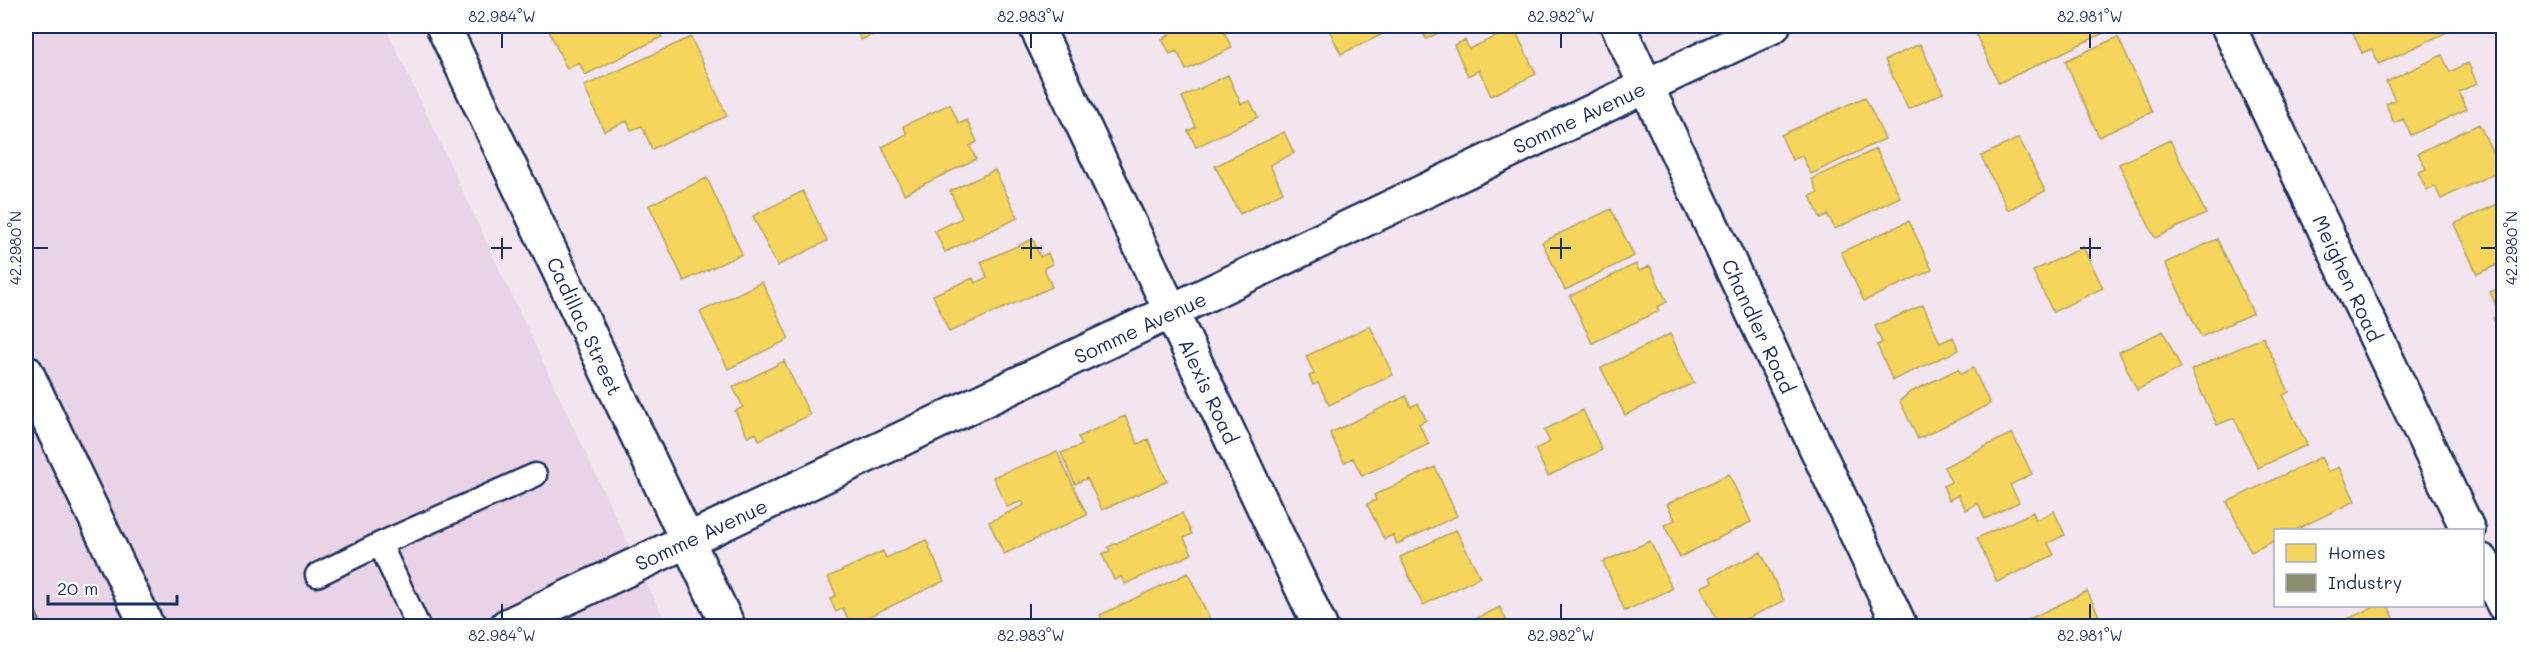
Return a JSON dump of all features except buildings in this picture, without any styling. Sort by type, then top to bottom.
[{"type":"street","name":"Cadillac Street","points":[[443,26],[728,627]]},
{"type":"street","name":"Alexis Road","points":[[1036,26],[1320,627]]},
{"type":"street","name":"Chandler Road","points":[[1618,26],[1900,627]]},
{"type":"street","name":"Somme Avenue","points":[[507,627],[1773,26]]},
{"type":"street","name":"Meighen Road","points":[[2229,26],[2467,529]]},
{"type":"street","points":[[26,372],[147,627]]},
{"type":"street","points":[[2484,565],[2504,605]]},
{"type":"lane","points":[[317,575],[380,544],[535,475]]},
{"type":"lane","points":[[380,544],[418,627]]},
{"type":"shaded area","points":[[26,26],[385,26],[667,626],[26,626]]}]
